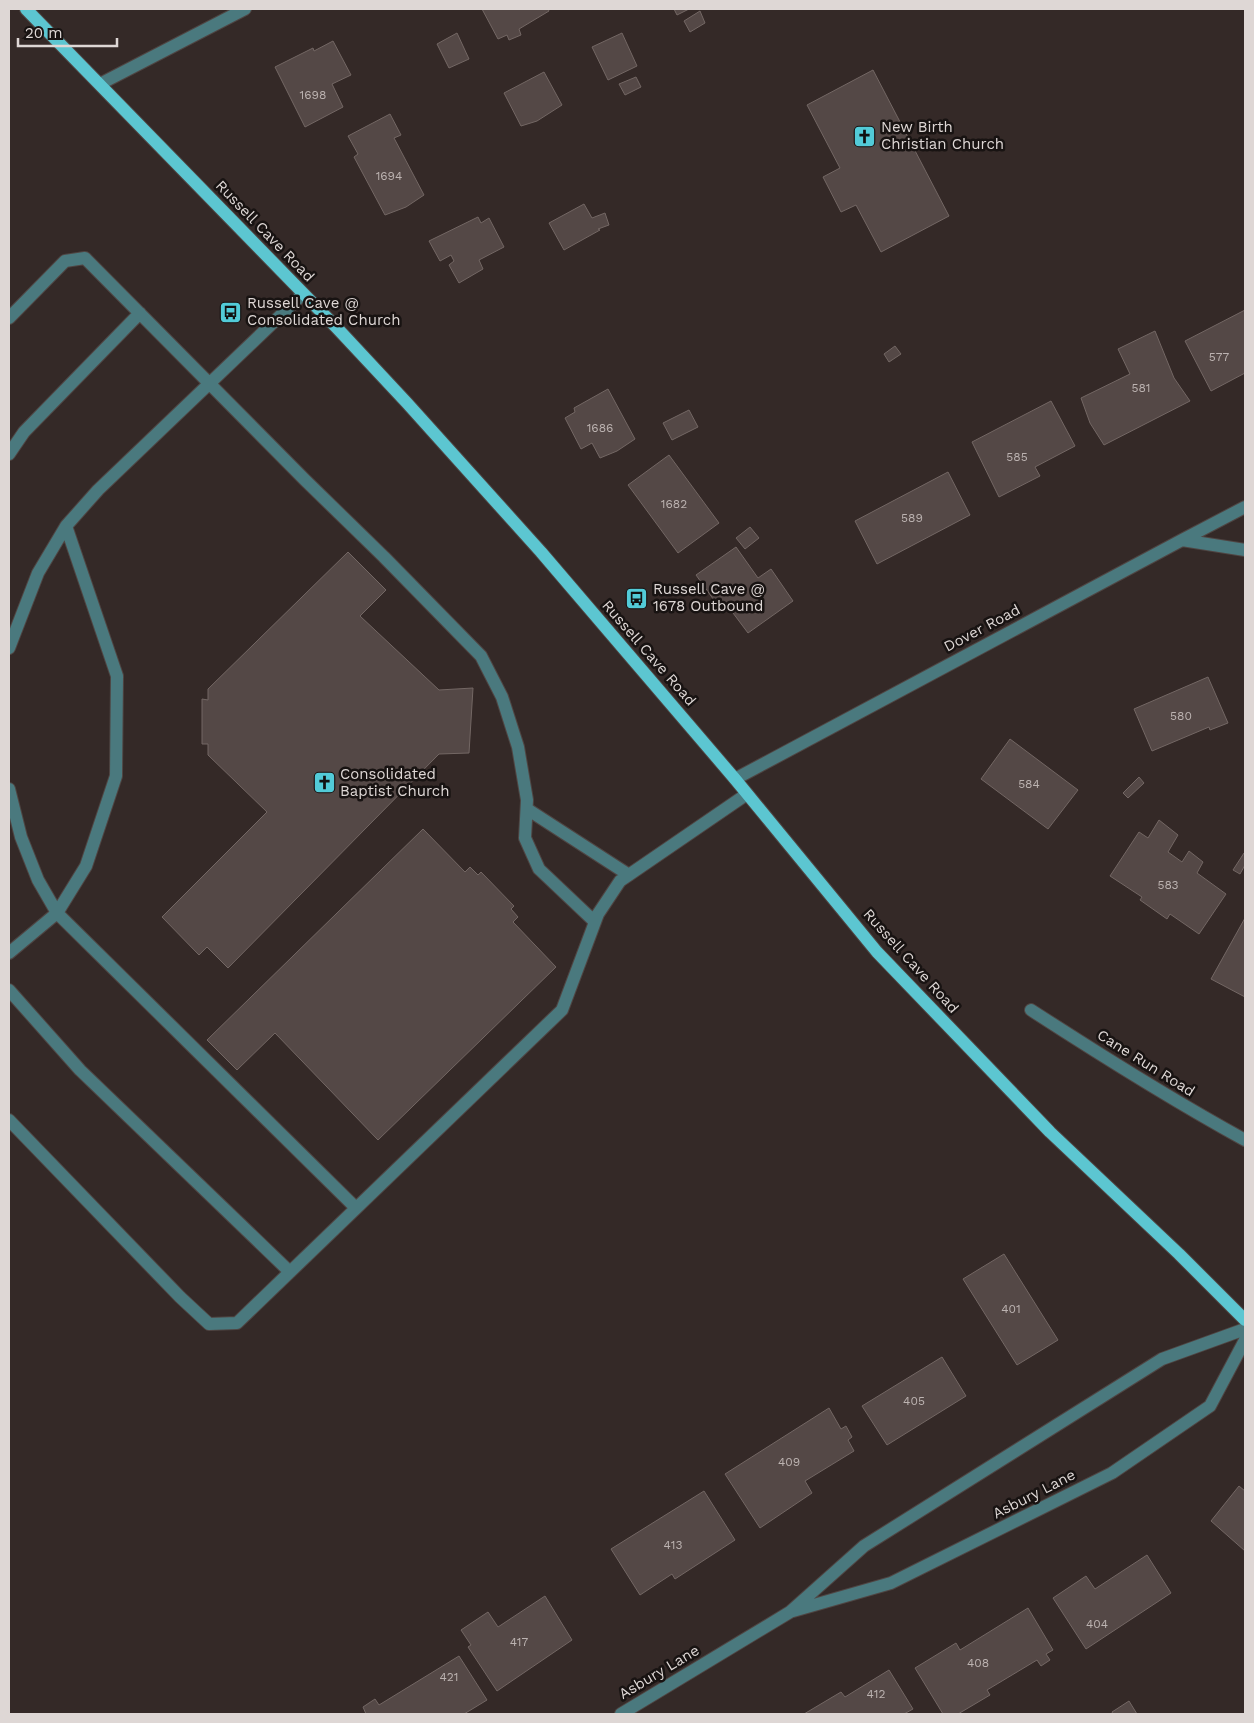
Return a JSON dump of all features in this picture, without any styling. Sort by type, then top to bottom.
[{"type":"main road","name":"Russell Cave Road","points":[[26,9],[401,396],[541,552],[735,779],[878,952],[1050,1132],[1179,1254],[1245,1320]]},
{"type":"street","points":[[100,84],[245,9]]},
{"type":"street","points":[[9,318],[65,261],[85,258],[481,656],[502,697],[518,747],[527,800],[525,838],[539,869],[595,922]]},
{"type":"street","points":[[9,648],[38,573],[66,526],[98,490],[303,294]]},
{"type":"street","points":[[9,454],[24,432],[140,313]]},
{"type":"street","name":"Dover Road","points":[[735,779],[1245,508]]},
{"type":"street","points":[[9,953],[57,913],[86,866],[116,776],[117,676],[66,526]]},
{"type":"street","points":[[1182,540],[1245,550]]},
{"type":"street","points":[[9,789],[21,837],[38,880],[57,913],[356,1208]]},
{"type":"street","points":[[9,1120],[180,1297],[209,1324],[236,1323],[562,1010],[598,914],[620,881],[747,794]]},
{"type":"street","points":[[527,809],[629,875]]},
{"type":"street","points":[[9,990],[80,1070],[290,1272]]},
{"type":"street","name":"Cane Run Road","points":[[1031,1010],[1142,1081],[1245,1140]]},
{"type":"street","name":"Asbury Lane","points":[[621,1714],[790,1612],[864,1546],[1162,1359],[1245,1329]]},
{"type":"street","name":"Asbury Lane","points":[[790,1612],[891,1584],[1112,1473],[1210,1406],[1245,1340]]},
{"type":"building","points":[[482,9],[548,9],[549,11],[519,29],[521,35],[509,40],[507,35],[498,39]]},
{"type":"building","points":[[674,9],[689,9],[677,15]]},
{"type":"building","points":[[700,11],[705,23],[690,32],[684,21]]},
{"type":"building","points":[[457,33],[469,59],[449,68],[437,44]]},
{"type":"building","points":[[622,33],[637,66],[608,80],[592,47]]},
{"type":"building","points":[[333,41],[351,75],[332,84],[343,107],[305,127],[275,67],[313,48],[314,51]]},
{"type":"building","name":"New Birth Christian Church","points":[[873,70],[949,216],[881,252],[856,205],[841,212],[823,177],[840,168],[807,105]]},
{"type":"building","points":[[544,72],[562,105],[537,121],[521,126],[504,93]]},
{"type":"building","points":[[636,77],[641,87],[625,95],[619,84]]},
{"type":"building","points":[[390,114],[401,135],[394,138],[424,195],[406,207],[385,215],[354,157],[358,154],[348,136]]},
{"type":"building","points":[[584,204],[592,218],[605,213],[609,225],[598,229],[600,230],[564,250],[549,223]]},
{"type":"building","points":[[478,217],[481,223],[489,218],[504,247],[479,260],[483,269],[459,283],[449,265],[454,261],[451,255],[440,261],[429,241]]},
{"type":"building","points":[[1245,310],[1245,373],[1211,391],[1185,341]]},
{"type":"building","points":[[1155,331],[1174,378],[1190,401],[1104,445],[1090,423],[1081,398],[1130,374],[1118,349]]},
{"type":"building","points":[[895,346],[901,354],[889,362],[884,354]]},
{"type":"building","points":[[608,389],[635,439],[617,451],[600,458],[592,443],[581,449],[565,418],[575,412],[574,408]]},
{"type":"building","points":[[1051,401],[1075,446],[1035,467],[1040,476],[999,497],[972,442]]},
{"type":"building","points":[[689,410],[698,427],[672,440],[663,423]]},
{"type":"building","points":[[669,455],[719,523],[678,553],[628,485]]},
{"type":"building","points":[[948,472],[970,515],[877,564],[855,521]]},
{"type":"building","points":[[750,527],[759,538],[745,549],[736,538]]},
{"type":"building","points":[[736,547],[758,578],[771,569],[793,601],[748,633],[727,605],[721,610],[696,575]]},
{"type":"building","name":"Consolidated Baptist Church","points":[[348,552],[386,590],[360,616],[439,690],[473,688],[469,753],[439,754],[228,968],[207,947],[199,955],[162,917],[267,812],[208,755],[208,744],[202,744],[202,699],[208,700],[208,689]]},
{"type":"building","points":[[1208,677],[1228,723],[1210,730],[1209,727],[1152,751],[1134,709]]},
{"type":"building","points":[[1010,739],[1078,790],[1048,829],[981,779]]},
{"type":"building","points":[[1139,777],[1144,783],[1128,798],[1123,793]]},
{"type":"building","points":[[1159,820],[1178,835],[1168,852],[1182,862],[1189,851],[1203,862],[1197,873],[1226,894],[1199,934],[1170,914],[1167,919],[1140,900],[1142,897],[1110,876],[1139,832],[1148,838]]},
{"type":"building","points":[[423,829],[465,872],[470,867],[478,875],[481,872],[514,906],[511,909],[518,917],[513,922],[556,967],[378,1140],[275,1033],[237,1070],[207,1040]]},
{"type":"building","points":[[1244,853],[1245,865],[1240,874],[1233,870]]},
{"type":"building","points":[[1245,918],[1245,997],[1211,979]]},
{"type":"building","points":[[1004,1254],[1058,1340],[1017,1365],[963,1279]]},
{"type":"building","points":[[942,1357],[966,1396],[887,1445],[862,1406]]},
{"type":"building","points":[[829,1408],[841,1429],[846,1426],[852,1437],[848,1440],[854,1451],[805,1481],[812,1493],[760,1528],[725,1474]]},
{"type":"building","points":[[1239,1486],[1245,1491],[1245,1551],[1211,1521]]},
{"type":"building","points":[[704,1491],[735,1540],[675,1579],[672,1574],[640,1595],[611,1549]]},
{"type":"building","points":[[1147,1555],[1171,1593],[1086,1649],[1053,1598],[1086,1576],[1095,1589]]},
{"type":"building","points":[[545,1596],[572,1640],[497,1691],[468,1647],[471,1645],[461,1630],[488,1612],[498,1627]]},
{"type":"building","points":[[1028,1608],[1053,1650],[1046,1654],[1050,1660],[1041,1666],[1037,1660],[987,1690],[990,1695],[958,1714],[943,1714],[915,1668],[956,1643],[960,1650]]},
{"type":"building","points":[[459,1656],[487,1700],[464,1714],[366,1714],[363,1707],[375,1699],[379,1705]]},
{"type":"building","points":[[889,1670],[913,1709],[904,1714],[804,1714],[841,1692],[845,1697]]},
{"type":"building","points":[[1129,1701],[1137,1714],[1113,1714],[1112,1712]]},
{"type":"place","name":"New Birth Christian Church","points":[[865,136]]},
{"type":"place","name":"Russell Cave @ Consolidated Church","points":[[231,312]]},
{"type":"place","name":"Russell Cave @ 1678 Outbound","points":[[637,598]]},
{"type":"place","name":"Consolidated Baptist Church","points":[[324,783]]}]
